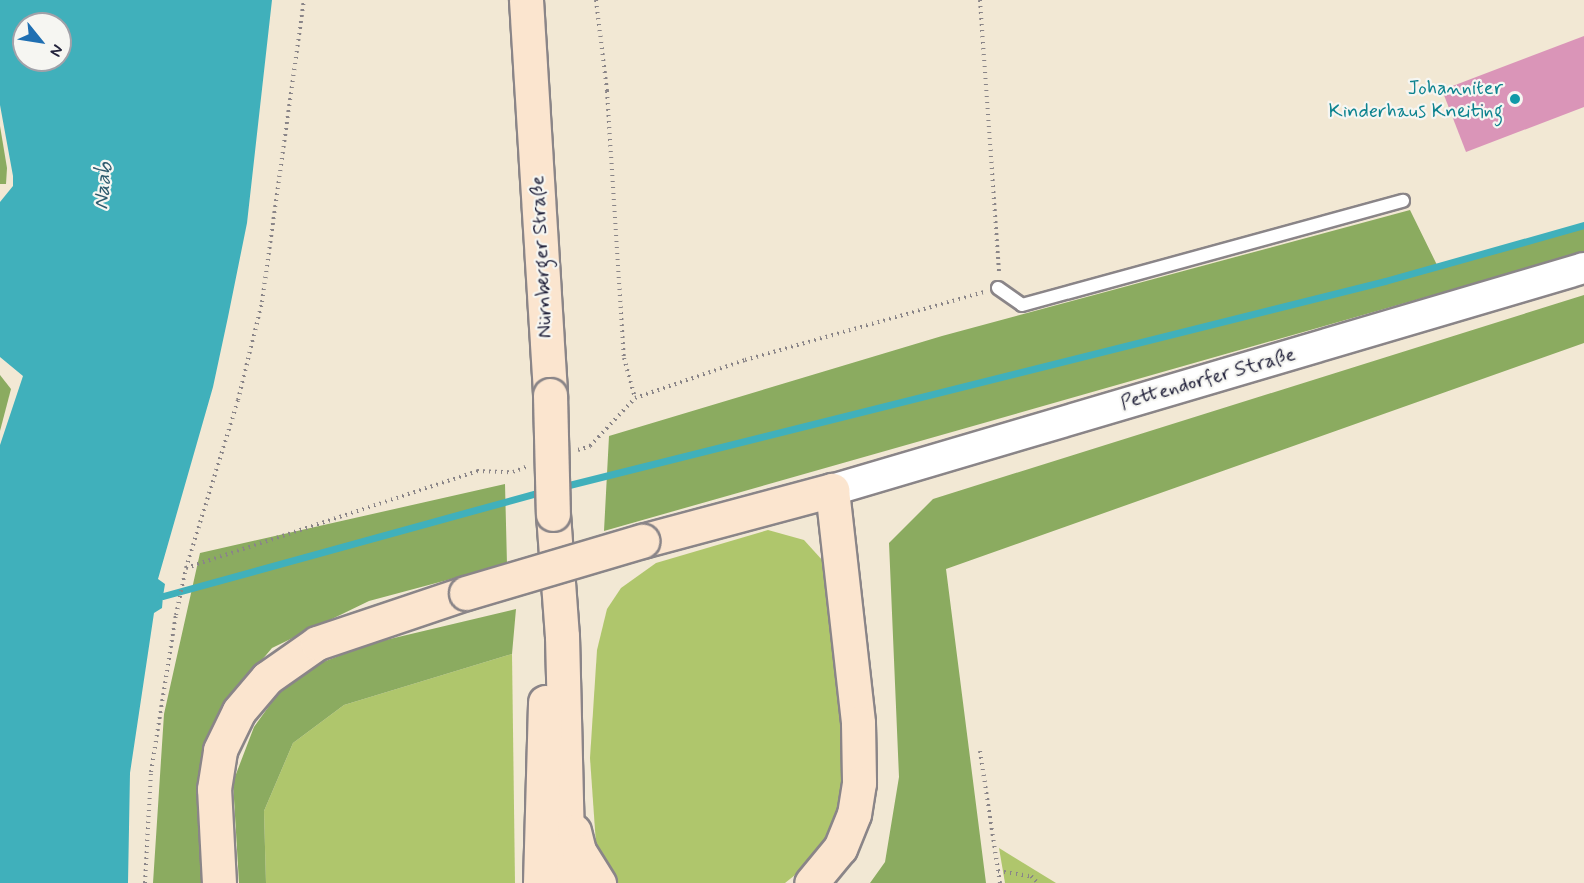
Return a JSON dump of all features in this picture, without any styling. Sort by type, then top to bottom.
[{"type":"main road","name":"Nürnberger Straße","points":[[526,0],[550,395],[553,514]]},
{"type":"main road","points":[[219,883],[214,789],[220,750],[239,711],[267,678],[317,643],[466,593],[642,541],[832,490],[858,723],[860,783],[854,813],[840,848],[812,883]]},
{"type":"main road","points":[[540,883],[553,514]]},
{"type":"main road","points":[[553,514],[562,636],[568,883]]},
{"type":"main road","points":[[530,883],[542,778]]},
{"type":"main road","points":[[568,810],[579,850],[598,883]]},
{"type":"street","name":"Pettendorfer Straße","points":[[832,490],[1584,268]]},
{"type":"lane","points":[[998,288],[1022,305],[1403,201]]},
{"type":"path","points":[[145,883],[152,772],[176,615],[186,568],[238,400],[262,302],[304,0]]},
{"type":"path","points":[[596,0],[607,91],[624,358],[634,398]]},
{"type":"path","points":[[568,453],[590,446],[634,398],[745,360],[998,288],[1000,255],[980,0]]},
{"type":"path","points":[[186,568],[477,471],[513,472],[535,464]]},
{"type":"path","points":[[980,751],[1000,883]]},
{"type":"path","points":[[998,871],[1031,876],[1038,883]]},
{"type":"green space","points":[[0,126],[7,168],[6,184],[0,184]]},
{"type":"green space","points":[[1410,210],[1437,265],[1584,225],[1584,252],[604,531],[609,436],[942,336]]},
{"type":"green space","points":[[1584,295],[1584,343],[946,569],[986,883],[870,883],[885,862],[899,777],[889,543],[933,499]]},
{"type":"green space","points":[[0,375],[11,389],[0,431]]},
{"type":"green space","points":[[505,484],[507,564],[369,601],[272,648],[238,688],[203,883],[153,883],[164,714],[200,553]]},
{"type":"green space","points":[[768,530],[804,540],[823,561],[847,752],[841,800],[830,832],[805,867],[785,883],[615,883],[603,874],[596,844],[590,758],[597,650],[607,609],[621,588],[656,563]]},
{"type":"green space","points":[[516,609],[512,654],[344,705],[293,743],[264,811],[266,883],[239,883],[233,782],[254,727],[282,688],[323,662],[373,643]]},
{"type":"green space","points":[[512,654],[515,883],[266,883],[264,811],[293,743],[344,705]]},
{"type":"green space","points":[[999,848],[1056,883],[1005,883]]},
{"type":"water","name":"Naab","points":[[0,0],[272,0],[247,223],[213,387],[158,579],[165,584],[162,608],[154,613],[130,773],[128,883],[0,883],[0,445],[23,376],[0,357],[0,202],[13,186],[0,105]]},
{"type":"building","name":"Johanniter Kinderhaus Kneiting","points":[[1584,36],[1584,107],[1466,152],[1442,90]]},
{"type":"waterway","points":[[561,487],[1385,281],[1584,225]]},
{"type":"waterway","points":[[163,596],[544,491]]},
{"type":"place","name":"Johanniter Kinderhaus Kneiting","points":[[1515,99]]}]
